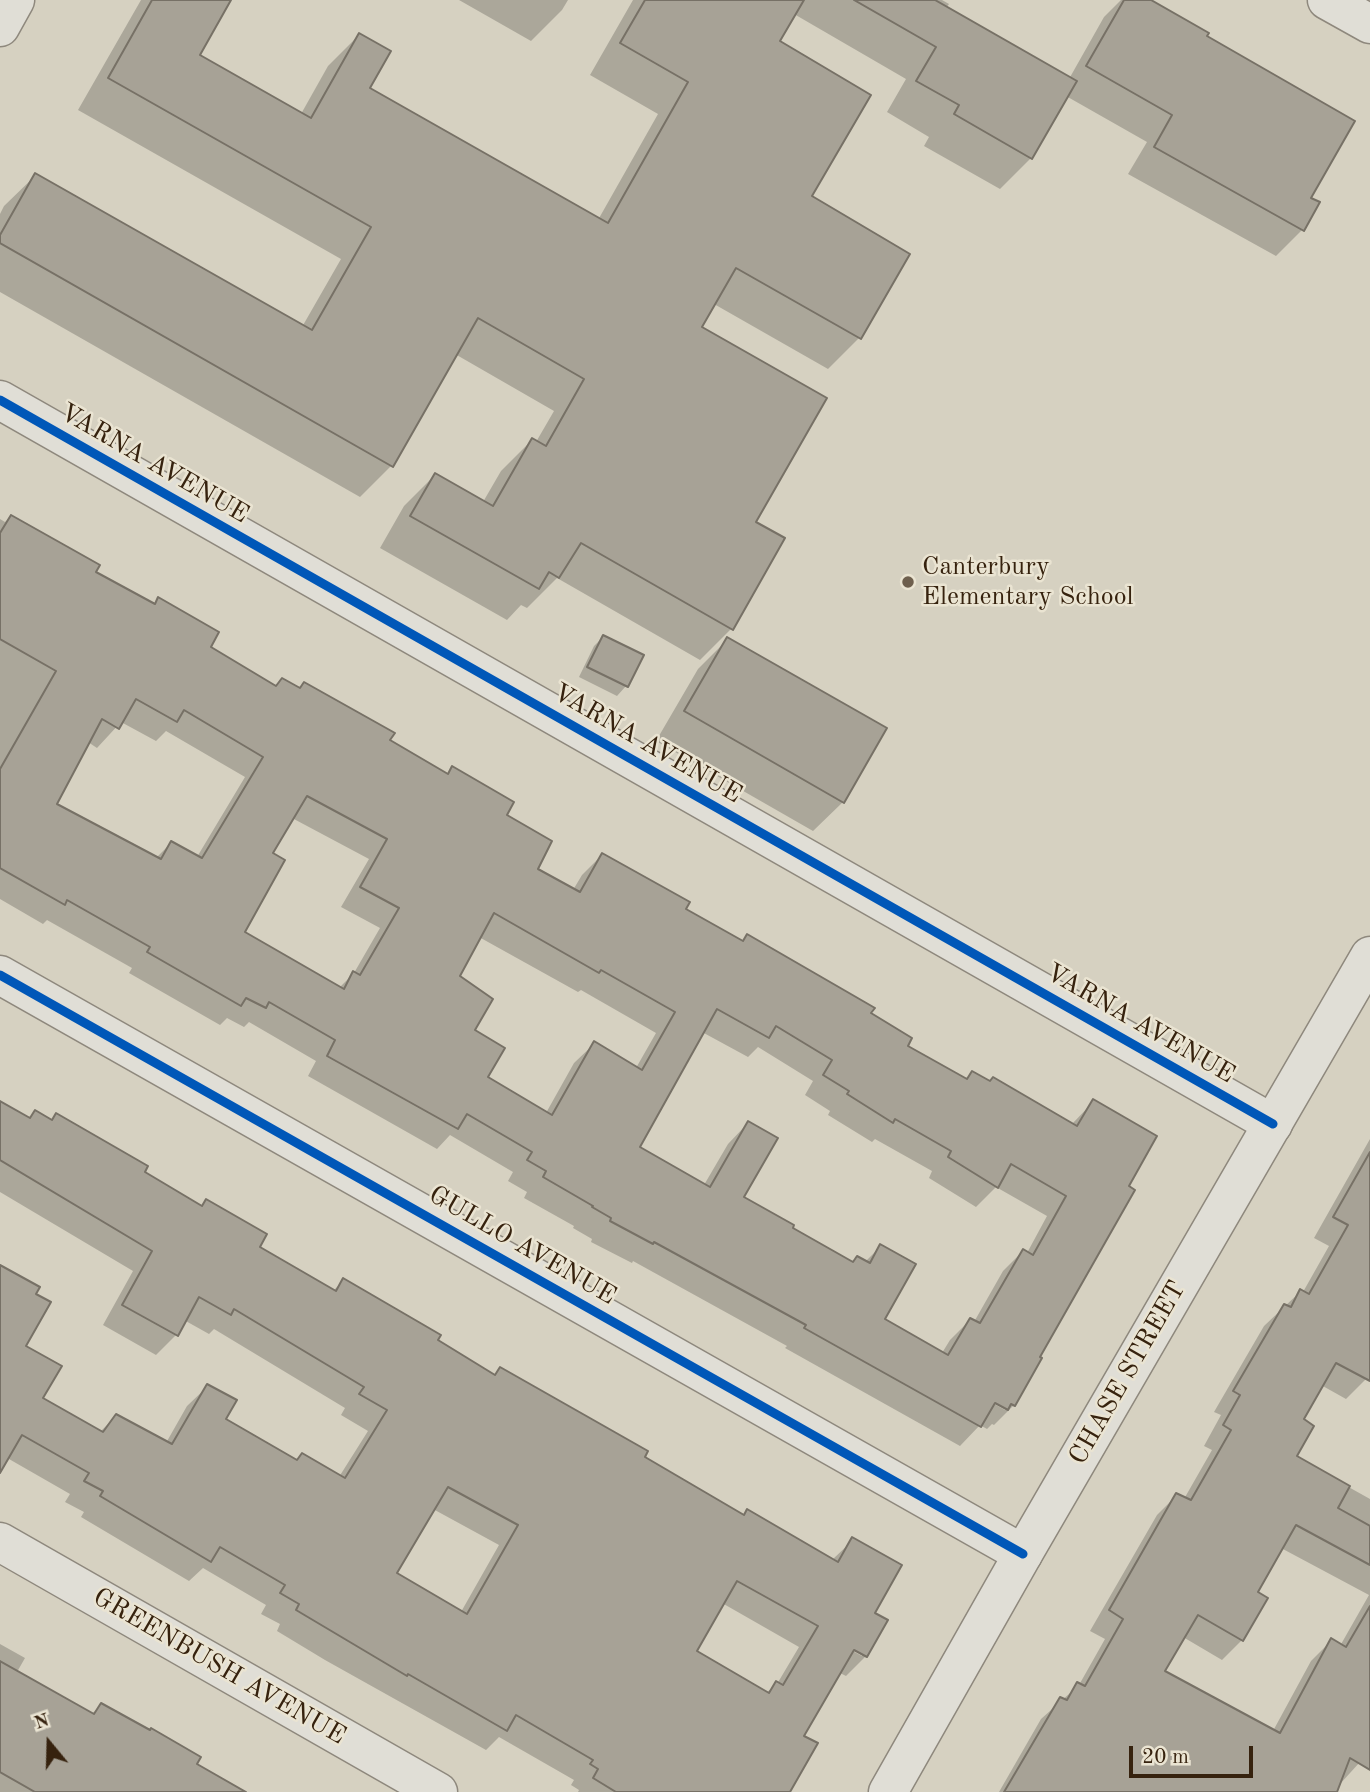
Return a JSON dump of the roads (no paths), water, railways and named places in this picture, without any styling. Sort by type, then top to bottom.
[{"type":"street","points":[[0,27],[15,0]]},
{"type":"street","points":[[1327,0],[1370,24]]},
{"type":"street","name":"VARNA AVENUE","points":[[0,400],[1273,1124]]},
{"type":"street","name":"CHASE STREET","points":[[888,1792],[1370,956]]},
{"type":"street","name":"GULLO AVENUE","points":[[0,975],[1023,1554]]},
{"type":"street","name":"GREENBUSH AVENUE","points":[[0,1542],[438,1792]]},
{"type":"place","name":"Canterbury Elementary School","points":[[908,582]]}]
